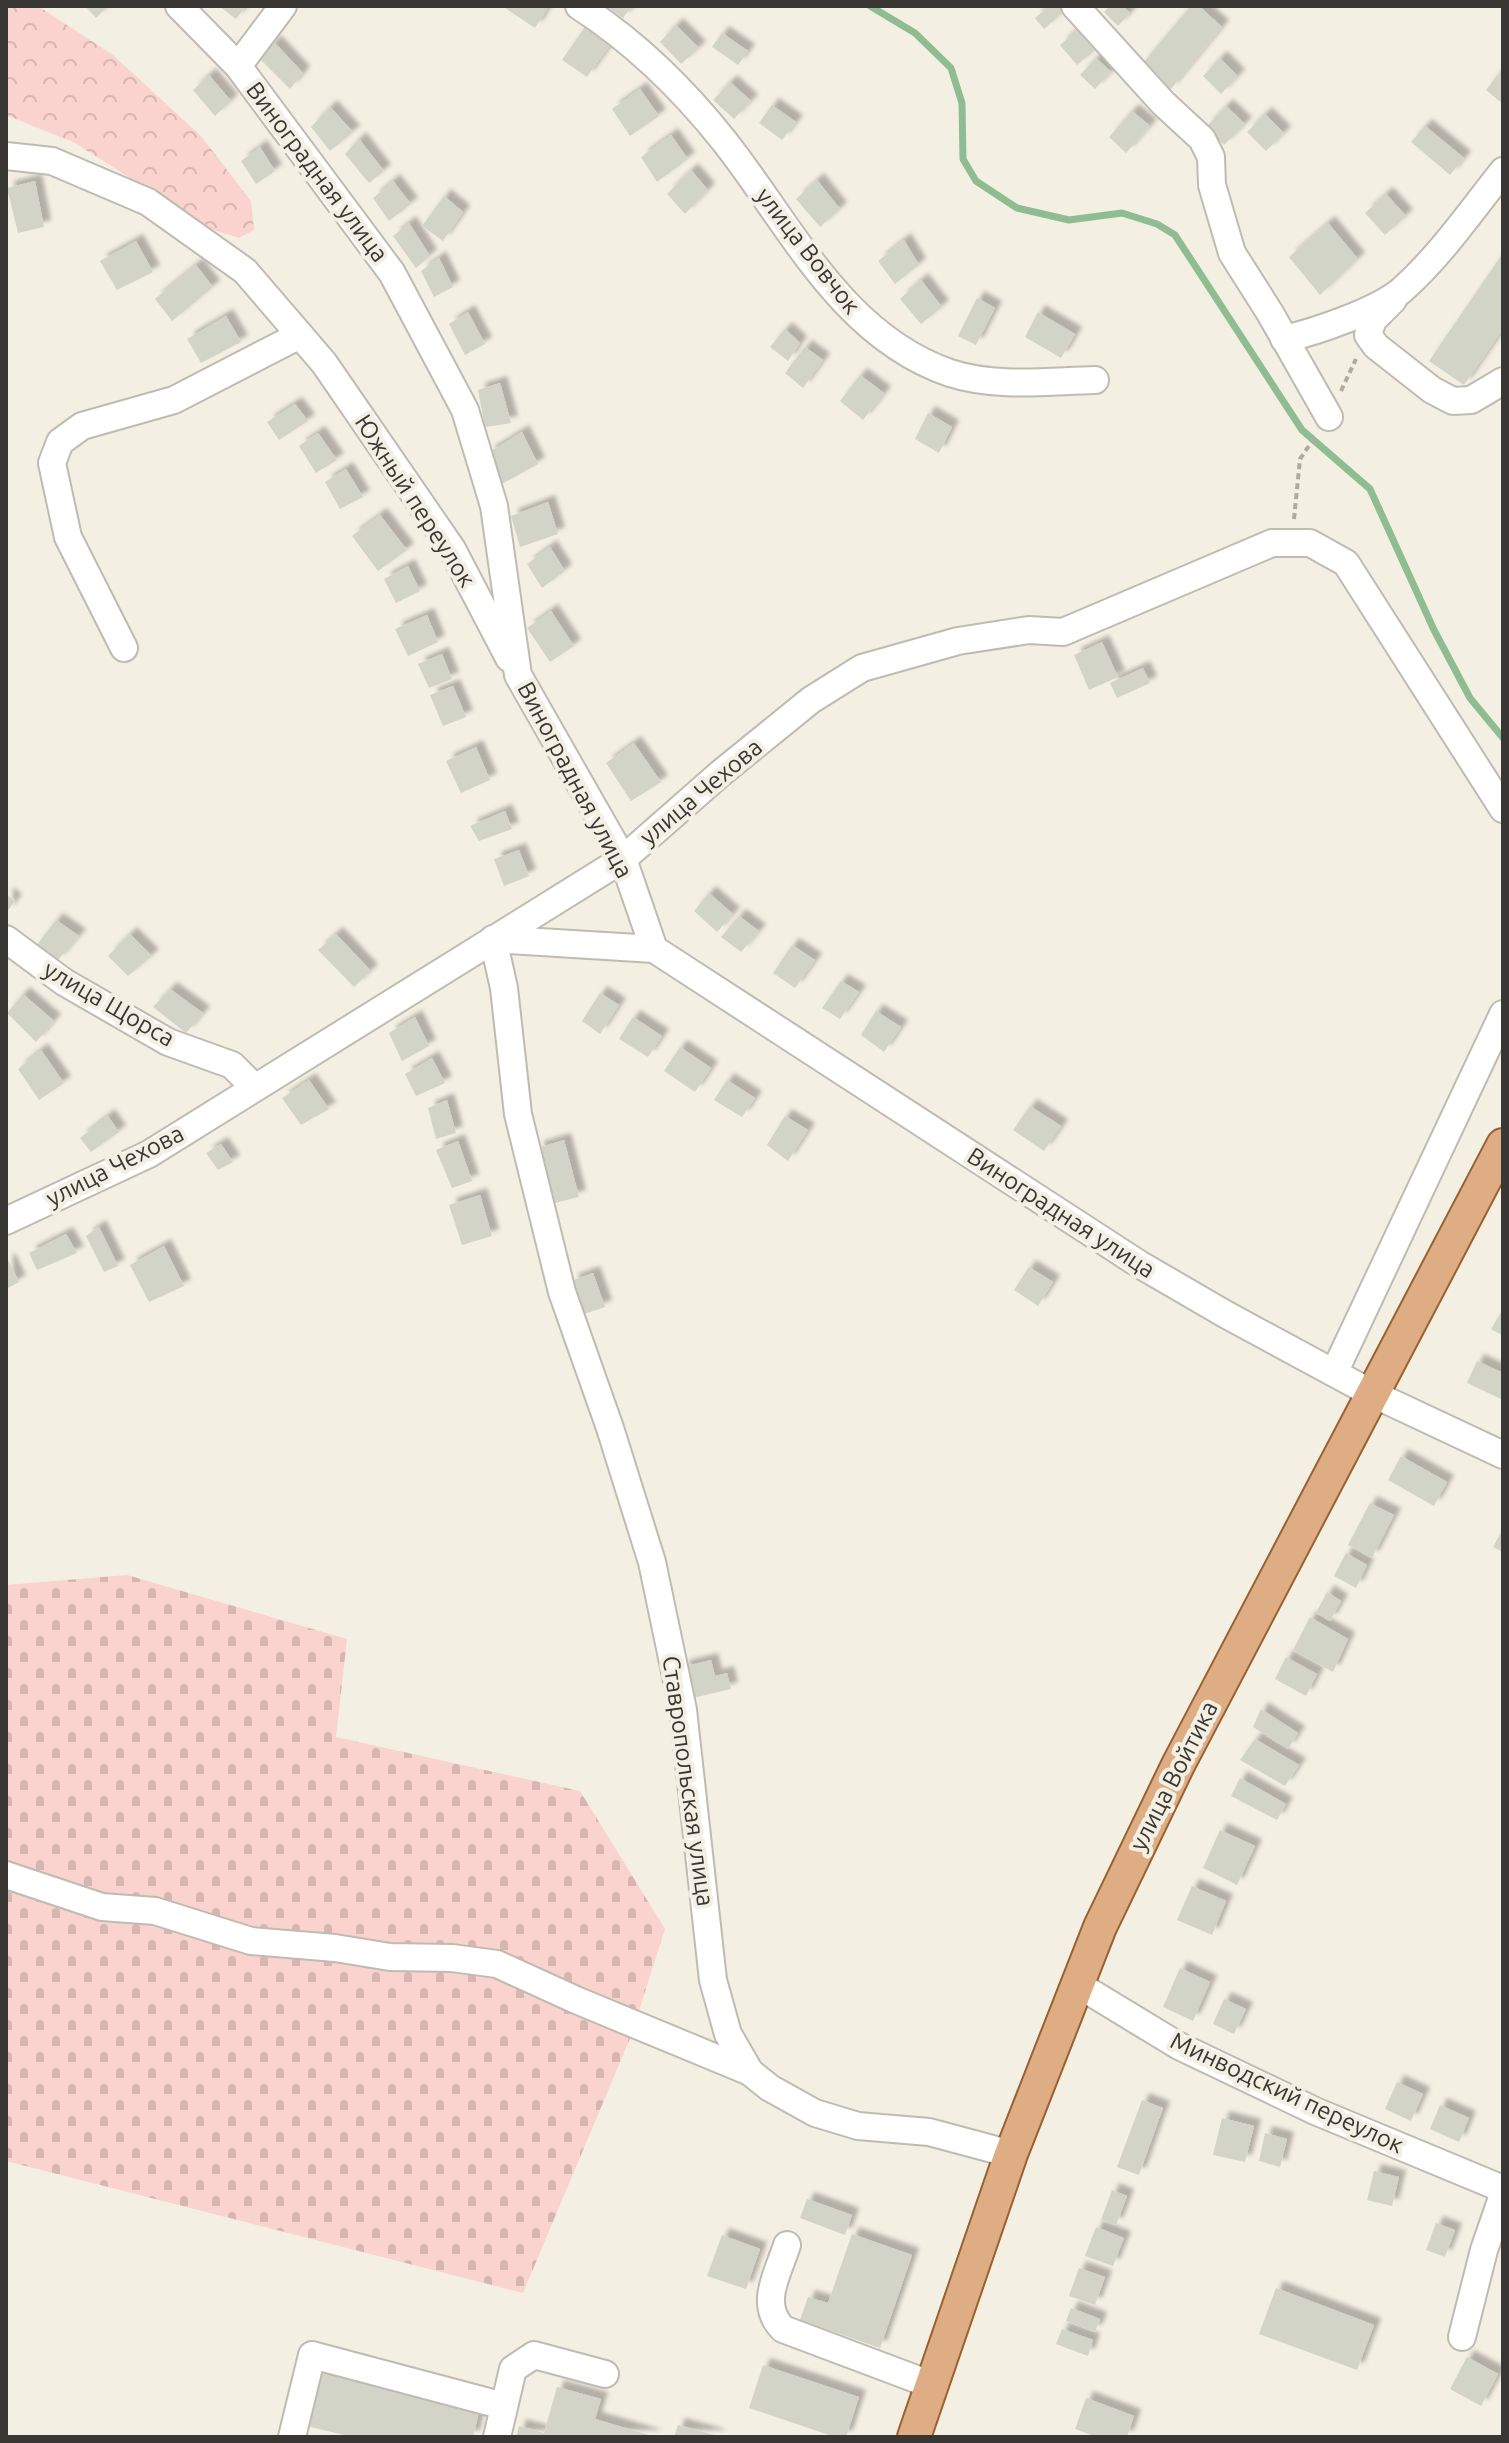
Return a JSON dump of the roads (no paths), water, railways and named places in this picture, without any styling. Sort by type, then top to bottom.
[{"type":"main road","name":"улица Войтика","points":[[914,2437],[1011,2154],[1077,1984],[1134,1853],[1371,1393],[1503,1145]]},
{"type":"street","name":"Виноградная улица","points":[[179,6],[238,66],[392,273],[465,410],[494,506],[518,675],[623,859],[654,949],[1139,1264],[1371,1393],[1503,1455]]},
{"type":"street","points":[[238,66],[283,6]]},
{"type":"street","name":"улица Вовчок","points":[[579,6],[647,56],[724,141],[812,264],[866,324],[897,347],[950,373],[993,382],[1095,380]]},
{"type":"street","points":[[1075,6],[1163,103],[1202,139],[1211,157],[1212,185],[1232,253],[1329,417]]},
{"type":"street","name":"Южный переулок","points":[[6,156],[52,161],[148,202],[245,271],[324,363],[452,549],[518,675]]},
{"type":"street","points":[[1503,171],[1438,253],[1373,320],[1368,335],[1376,346],[1432,390],[1453,401],[1471,400],[1503,381]]},
{"type":"street","points":[[1284,339],[1315,332],[1401,291]]},
{"type":"street","points":[[124,648],[68,537],[52,463],[60,442],[82,426],[174,400],[300,335]]},
{"type":"street","name":"улица Чехова","points":[[6,1221],[149,1154],[623,859],[811,700],[862,668],[958,641],[1029,630],[1063,632],[1272,543],[1301,543],[1346,563],[1503,809]]},
{"type":"street","name":"улица Щорса","points":[[6,939],[64,982],[168,1042],[232,1065],[254,1087]]},
{"type":"street","points":[[493,939],[654,949]]},
{"type":"street","name":"Ставропольская улица","points":[[493,939],[504,988],[518,1114],[562,1292],[610,1428],[652,1562],[683,1710],[713,1980],[728,2034],[750,2072],[770,2088],[815,2113],[858,2126],[929,2132],[1011,2154]]},
{"type":"street","points":[[1334,1373],[1503,1014]]},
{"type":"street","points":[[6,1875],[102,1907],[155,1911],[251,1941],[335,1948],[390,1957],[452,1958],[497,1964],[750,2072]]},
{"type":"street","name":"Минводский переулок","points":[[1077,1984],[1179,2046],[1301,2105],[1503,2189]]},
{"type":"street","points":[[1462,2337],[1484,2250],[1503,2195]]},
{"type":"street","points":[[787,2245],[769,2300],[772,2318],[783,2329],[932,2385]]},
{"type":"street","points":[[292,2437],[312,2355],[504,2406]]},
{"type":"street","points":[[497,2437],[513,2369],[534,2355],[605,2374]]},
{"type":"waterway","points":[[870,6],[915,33],[951,68],[962,103],[963,159],[976,181],[1017,208],[1069,220],[1122,213],[1157,224],[1175,235],[1302,430],[1370,489],[1434,630],[1470,698],[1503,738]]}]
